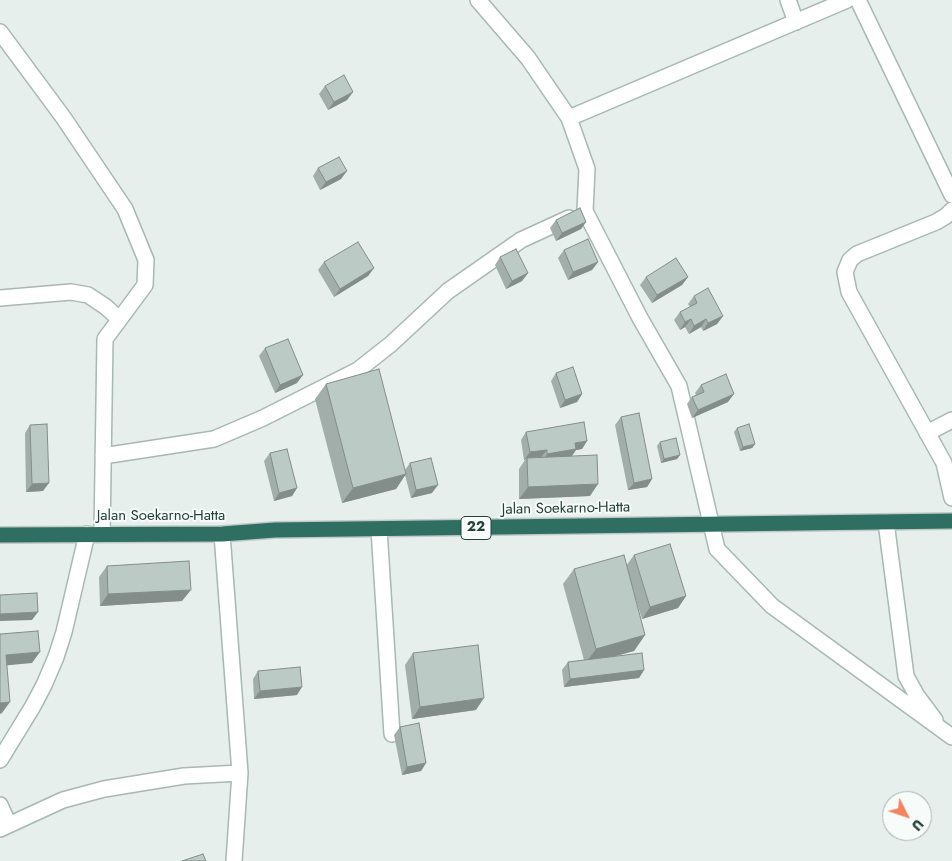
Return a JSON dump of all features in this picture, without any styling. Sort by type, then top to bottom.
[{"type":"highway","name":"Jalan Soekarno-Hatta","points":[[0,535],[222,534],[275,530],[952,522]]},
{"type":"street","points":[[478,0],[528,58],[569,118],[587,169],[585,210],[640,318],[679,386],[717,549],[772,606],[948,734]]},
{"type":"street","points":[[788,0],[796,22]]},
{"type":"street","points":[[569,118],[847,0]]},
{"type":"street","points":[[858,0],[952,195]]},
{"type":"street","points":[[0,32],[62,116],[125,209],[146,260],[145,285],[105,339],[103,456],[94,534],[56,657],[44,685],[7,738],[0,760]]},
{"type":"street","points":[[103,456],[214,439],[272,414],[358,370],[391,344],[448,291],[521,240],[585,210]]},
{"type":"street","points":[[952,210],[936,222],[857,254],[850,260],[845,272],[849,292],[944,464],[952,498]]},
{"type":"street","points":[[0,298],[71,292],[88,295],[106,307],[119,319]]},
{"type":"street","points":[[927,433],[952,420]]},
{"type":"street","points":[[886,522],[906,676],[917,696],[948,734]]},
{"type":"street","points":[[379,529],[392,734]]},
{"type":"street","points":[[222,534],[240,773],[234,861]]},
{"type":"street","points":[[0,805],[4,827],[63,800],[104,789],[184,776],[240,773]]},
{"type":"building","points":[[344,75],[353,92],[334,102],[325,86]]},
{"type":"building","points":[[339,157],[347,171],[326,182],[318,168]]},
{"type":"building","points":[[580,208],[586,222],[562,233],[556,220]]},
{"type":"building","points":[[588,239],[598,262],[573,272],[564,250]]},
{"type":"building","points":[[358,242],[374,268],[340,289],[324,262]]},
{"type":"building","points":[[516,249],[528,273],[512,281],[500,257]]},
{"type":"building","points":[[676,258],[688,277],[657,295],[646,277]]},
{"type":"building","points":[[708,288],[723,316],[708,323],[706,319],[694,326],[691,319],[685,322],[680,312],[697,303],[694,296]]},
{"type":"building","points":[[288,339],[303,375],[280,385],[265,348]]},
{"type":"building","points":[[573,367],[582,394],[565,400],[556,373]]},
{"type":"building","points":[[379,369],[406,474],[353,488],[326,384]]},
{"type":"building","points":[[726,374],[734,394],[698,410],[692,397],[704,392],[701,385]]},
{"type":"building","points":[[639,413],[652,479],[634,483],[621,417]]},
{"type":"building","points":[[584,422],[587,441],[575,443],[576,449],[547,454],[547,450],[530,452],[526,432]]},
{"type":"building","points":[[47,424],[49,483],[32,484],[30,425]]},
{"type":"building","points":[[749,424],[755,444],[743,447],[737,428]]},
{"type":"building","points":[[676,438],[680,455],[664,459],[660,442]]},
{"type":"building","points":[[287,449],[297,488],[279,493],[270,453]]},
{"type":"building","points":[[597,455],[598,484],[528,487],[527,458]]},
{"type":"building","points":[[431,458],[438,485],[416,490],[410,463]]},
{"type":"building","points":[[670,544],[686,596],[650,607],[634,555]]},
{"type":"building","points":[[624,555],[645,635],[596,649],[574,569]]},
{"type":"building","points":[[189,561],[191,590],[108,594],[107,566]]},
{"type":"building","points":[[37,593],[38,612],[0,614],[0,595]]},
{"type":"building","points":[[38,631],[40,652],[6,655],[10,702],[0,703],[0,634]]},
{"type":"building","points":[[478,645],[484,698],[420,707],[413,653]]},
{"type":"building","points":[[642,653],[644,670],[570,679],[568,662]]},
{"type":"building","points":[[300,667],[302,687],[260,691],[258,671]]},
{"type":"building","points":[[419,723],[426,763],[407,767],[400,727]]},
{"type":"building","points":[[203,854],[206,861],[182,861]]}]
